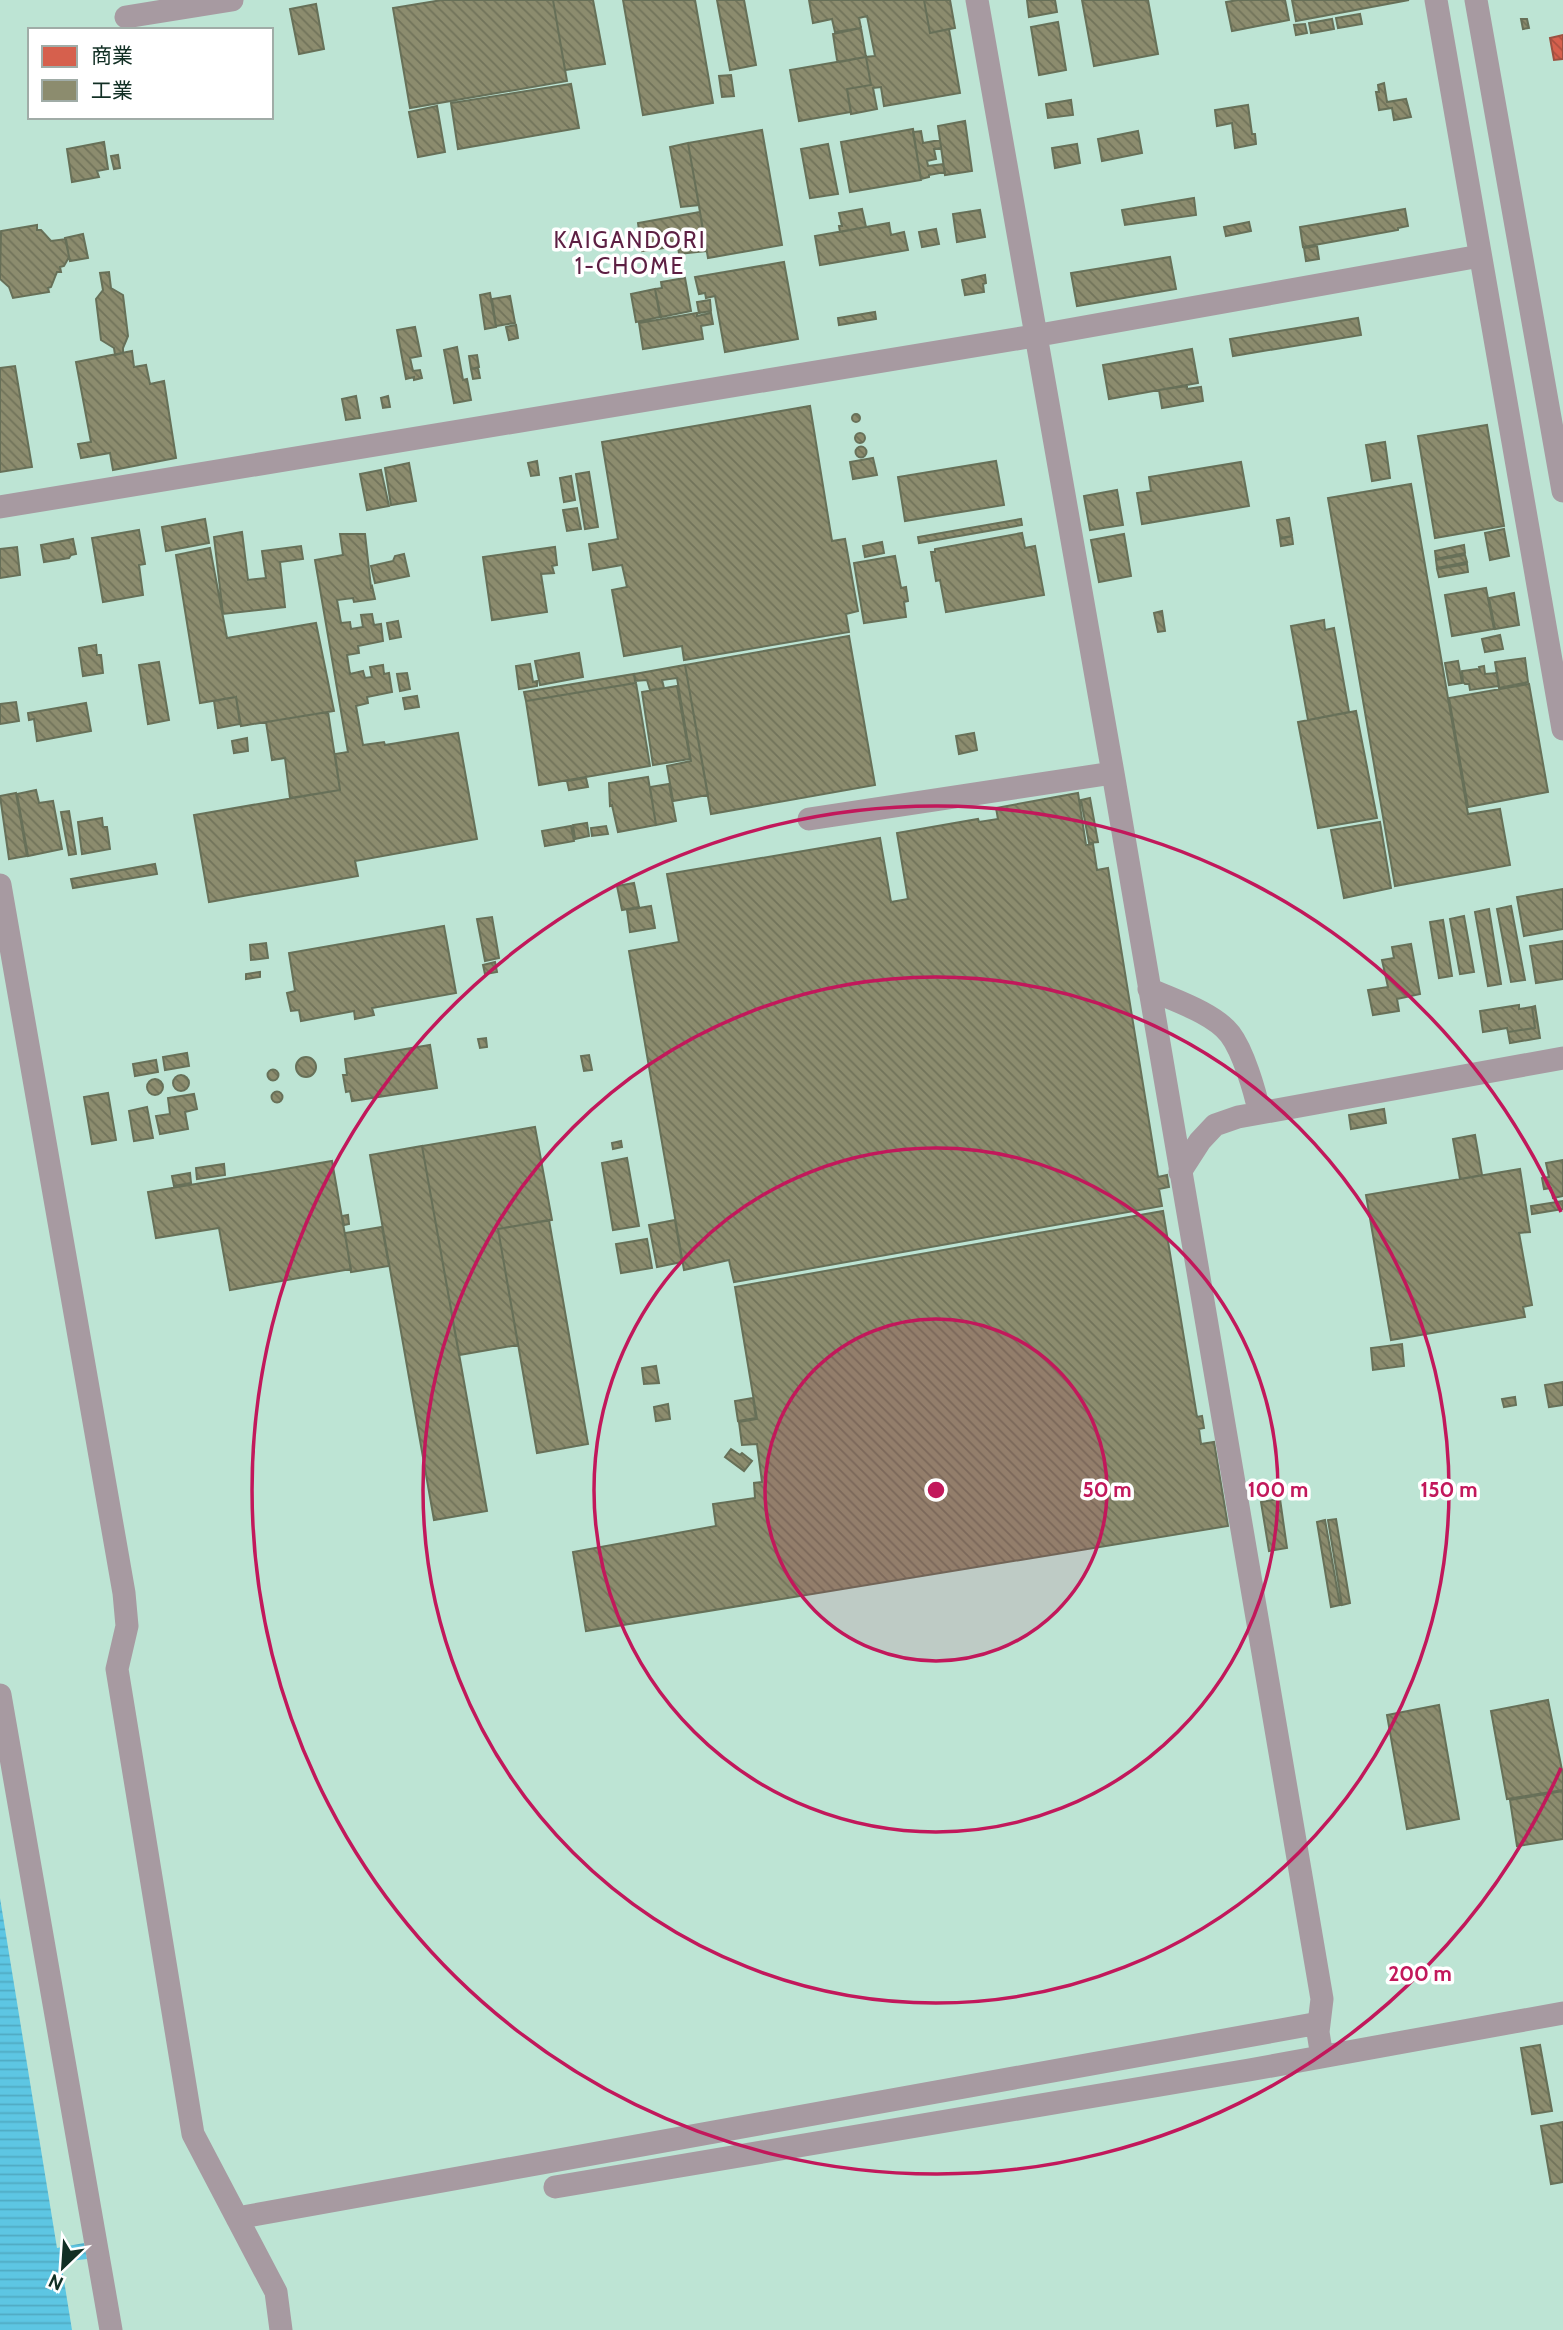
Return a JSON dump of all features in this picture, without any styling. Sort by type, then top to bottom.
[{"type":"street","points":[[126,17],[232,0]]},
{"type":"street","points":[[977,0],[1322,1999],[1319,2023],[1322,2057]]},
{"type":"street","points":[[1436,0],[1563,729]]},
{"type":"street","points":[[1476,0],[1563,491]]},
{"type":"street","points":[[0,507],[1034,336],[1480,256]]},
{"type":"street","points":[[809,819],[1112,773]]},
{"type":"street","points":[[0,885],[124,1593],[127,1626],[117,1669],[193,2134],[276,2292],[281,2330]]},
{"type":"street","points":[[1149,989],[1208,1016],[1230,1034],[1255,1092],[1259,1111]]},
{"type":"street","points":[[1180,1172],[1214,1125],[1259,1111],[1563,1058]]},
{"type":"street","points":[[0,1695],[111,2330]]},
{"type":"street","points":[[555,2187],[1322,2057],[1563,2013]]},
{"type":"street","points":[[237,2218],[1319,2023]]},
{"type":"water","points":[[0,1898],[57,2248],[84,2243],[87,2259],[61,2262],[72,2330],[0,2330]]},
{"type":"building: 商業","points":[[1563,35],[1563,59],[1554,60],[1550,38]]},
{"type":"building: 工業","points":[[442,0],[553,0],[567,81],[410,108],[393,8]]},
{"type":"building: 工業","points":[[553,0],[593,0],[605,64],[565,70]]},
{"type":"building: 工業","points":[[623,0],[695,0],[713,103],[643,115]]},
{"type":"building: 工業","points":[[717,0],[744,0],[756,65],[730,70]]},
{"type":"building: 工業","points":[[809,0],[924,0],[930,33],[949,29],[960,93],[884,106],[881,87],[873,88],[877,109],[851,114],[847,89],[871,85],[866,57],[875,56],[867,16],[859,18],[861,28],[835,32],[832,19],[813,23]]},
{"type":"building: 工業","points":[[924,0],[950,0],[955,28],[930,33]]},
{"type":"building: 工業","points":[[1027,0],[1055,0],[1057,12],[1029,17]]},
{"type":"building: 工業","points":[[1082,0],[1148,0],[1158,54],[1094,66]]},
{"type":"building: 工業","points":[[1285,0],[1289,20],[1232,31],[1226,2]]},
{"type":"building: 工業","points":[[1292,0],[1409,0],[1296,21]]},
{"type":"building: 工業","points":[[316,4],[324,49],[299,54],[290,9]]},
{"type":"building: 工業","points":[[1360,14],[1362,24],[1338,28],[1336,18]]},
{"type":"building: 工業","points":[[1332,19],[1334,29],[1311,33],[1309,23]]},
{"type":"building: 工業","points":[[1521,19],[1527,19],[1529,28],[1523,29]]},
{"type":"building: 工業","points":[[1058,22],[1066,70],[1039,75],[1031,27]]},
{"type":"building: 工業","points":[[1305,24],[1307,33],[1296,35],[1294,25]]},
{"type":"building: 工業","points":[[861,28],[866,57],[840,62],[837,60],[833,34]]},
{"type":"building: 工業","points":[[866,57],[871,85],[847,89],[851,112],[799,121],[790,70]]},
{"type":"building: 工業","points":[[731,75],[734,96],[722,97],[719,76]]},
{"type":"building: 工業","points":[[1384,83],[1387,102],[1406,99],[1411,117],[1394,120],[1392,108],[1379,110],[1376,92],[1379,92],[1378,85]]},
{"type":"building: 工業","points":[[571,84],[579,128],[458,149],[451,103]]},
{"type":"building: 工業","points":[[1071,100],[1073,115],[1048,118],[1046,104]]},
{"type":"building: 工業","points":[[1248,105],[1256,144],[1235,148],[1232,123],[1217,126],[1215,110]]},
{"type":"building: 工業","points":[[437,106],[445,152],[418,157],[409,112]]},
{"type":"building: 工業","points":[[965,121],[972,171],[945,175],[938,126]]},
{"type":"building: 工業","points":[[913,129],[921,180],[850,192],[841,142]]},
{"type":"building: 工業","points":[[762,130],[782,245],[708,258],[688,143]]},
{"type":"building: 工業","points":[[921,131],[923,143],[940,140],[941,148],[934,149],[936,159],[927,161],[928,166],[943,164],[945,172],[921,179],[913,132]]},
{"type":"building: 工業","points":[[1138,131],[1142,153],[1102,161],[1098,139]]},
{"type":"building: 工業","points":[[104,142],[108,169],[97,171],[99,177],[72,182],[67,149]]},
{"type":"building: 工業","points":[[688,143],[699,205],[681,207],[670,147]]},
{"type":"building: 工業","points":[[828,144],[838,194],[810,198],[801,149]]},
{"type":"building: 工業","points":[[1077,144],[1080,163],[1055,168],[1052,148]]},
{"type":"building: 工業","points":[[118,155],[120,168],[114,169],[111,156]]},
{"type":"building: 工業","points":[[1194,198],[1196,215],[1125,225],[1122,210]]},
{"type":"building: 工業","points":[[862,209],[866,227],[840,232],[839,226],[842,226],[839,213]]},
{"type":"building: 工業","points":[[1405,209],[1408,226],[1398,230],[1303,247],[1300,227]]},
{"type":"building: 工業","points":[[980,210],[985,237],[957,242],[953,214]]},
{"type":"building: 工業","points":[[700,212],[706,251],[679,254],[678,246],[642,251],[638,223]]},
{"type":"building: 工業","points":[[1249,222],[1251,231],[1226,236],[1224,227]]},
{"type":"building: 工業","points":[[889,223],[891,235],[904,232],[908,250],[820,265],[815,236]]},
{"type":"building: 工業","points":[[37,225],[37,230],[41,230],[51,241],[66,239],[69,257],[64,266],[60,267],[61,272],[57,272],[51,287],[48,288],[49,292],[13,298],[9,287],[0,279],[1,231]]},
{"type":"building: 工業","points":[[936,229],[939,244],[922,247],[919,232]]},
{"type":"building: 工業","points":[[83,234],[88,258],[70,261],[65,238]]},
{"type":"building: 工業","points":[[1317,246],[1319,259],[1306,261],[1304,248]]},
{"type":"building: 工業","points":[[1170,257],[1176,289],[1077,306],[1071,273]]},
{"type":"building: 工業","points":[[784,262],[798,339],[725,352],[715,296],[706,298],[705,293],[699,294],[695,277]]},
{"type":"building: 工業","points":[[109,272],[111,288],[123,295],[128,336],[123,353],[115,355],[114,348],[101,340],[96,299],[103,290],[100,273]]},
{"type":"building: 工業","points":[[985,275],[984,292],[965,295],[962,280]]},
{"type":"building: 工業","points":[[685,278],[691,311],[661,317],[655,289],[662,288],[661,282]]},
{"type":"building: 工業","points":[[655,289],[660,317],[636,322],[631,294]]},
{"type":"building: 工業","points":[[490,293],[496,327],[485,329],[480,295]]},
{"type":"building: 工業","points":[[510,296],[515,323],[496,326],[492,299]]},
{"type":"building: 工業","points":[[710,300],[711,311],[699,313],[697,302]]},
{"type":"building: 工業","points":[[875,312],[876,319],[839,325],[838,318]]},
{"type":"building: 工業","points":[[697,313],[697,316],[711,313],[713,324],[701,326],[703,339],[643,349],[639,323]]},
{"type":"building: 工業","points":[[1358,318],[1361,335],[1233,356],[1230,339]]},
{"type":"building: 工業","points":[[516,325],[518,338],[509,340],[506,327]]},
{"type":"building: 工業","points":[[415,327],[421,356],[410,358],[413,371],[420,370],[422,378],[414,380],[414,377],[406,379],[397,330]]},
{"type":"building: 工業","points":[[457,347],[463,380],[467,379],[471,400],[454,403],[444,350]]},
{"type":"building: 工業","points":[[1192,349],[1198,383],[1109,399],[1103,365]]},
{"type":"building: 工業","points":[[132,351],[134,367],[146,365],[150,384],[164,381],[176,458],[113,470],[110,453],[81,458],[78,444],[91,442],[76,362]]},
{"type":"building: 工業","points":[[477,355],[479,367],[471,369],[469,356]]},
{"type":"building: 工業","points":[[15,366],[32,467],[0,472],[0,368]]},
{"type":"building: 工業","points":[[478,368],[480,378],[473,379],[471,369]]},
{"type":"building: 工業","points":[[1187,386],[1187,389],[1201,387],[1203,401],[1162,408],[1159,390]]},
{"type":"building: 工業","points":[[356,396],[360,418],[346,420],[342,399]]},
{"type":"building: 工業","points":[[388,396],[390,407],[383,408],[381,398]]},
{"type":"building: 工業","points":[[810,406],[832,541],[845,539],[858,611],[846,614],[849,632],[684,660],[682,646],[624,656],[612,590],[627,587],[622,565],[593,570],[589,544],[618,539],[602,442]]},
{"type":"building: 工業","points":[[856,414],[860,418],[856,422],[852,418]]},
{"type":"building: 工業","points":[[1487,425],[1504,526],[1435,538],[1418,436]]},
{"type":"building: 工業","points":[[860,433],[864,434],[864,442],[860,443],[856,442],[855,438],[856,434]]},
{"type":"building: 工業","points":[[1385,442],[1390,478],[1372,481],[1366,445]]},
{"type":"building: 工業","points":[[861,446],[867,452],[861,458],[855,452]]},
{"type":"building: 工業","points":[[873,458],[877,475],[853,479],[850,462]]},
{"type":"building: 工業","points":[[537,461],[539,475],[531,476],[528,463]]},
{"type":"building: 工業","points":[[996,461],[1004,505],[905,521],[898,477]]},
{"type":"building: 工業","points":[[1241,462],[1249,506],[1142,524],[1137,493],[1151,491],[1149,477]]},
{"type":"building: 工業","points":[[409,463],[416,501],[391,505],[385,468]]},
{"type":"building: 工業","points":[[381,470],[389,506],[367,510],[360,474]]},
{"type":"building: 工業","points":[[589,472],[598,527],[585,529],[576,474]]},
{"type":"building: 工業","points":[[571,476],[575,500],[564,502],[560,478]]},
{"type":"building: 工業","points":[[1411,484],[1468,814],[1500,809],[1510,865],[1395,886],[1328,498]]},
{"type":"building: 工業","points":[[1117,490],[1123,525],[1090,530],[1084,496]]},
{"type":"building: 工業","points":[[577,508],[581,529],[567,531],[563,510]]},
{"type":"building: 工業","points":[[1289,518],[1292,536],[1280,538],[1277,520]]},
{"type":"building: 工業","points":[[205,519],[209,543],[166,551],[162,527]]},
{"type":"building: 工業","points":[[1021,519],[1022,525],[919,543],[918,537]]},
{"type":"building: 工業","points":[[1504,529],[1509,556],[1490,560],[1485,533]]},
{"type":"building: 工業","points":[[139,530],[145,564],[139,565],[143,595],[103,602],[92,538]]},
{"type":"building: 工業","points":[[242,532],[248,580],[266,578],[262,551],[301,546],[303,559],[280,562],[285,607],[223,614],[214,537]]},
{"type":"building: 工業","points":[[1022,533],[1025,548],[1035,546],[1044,595],[946,612],[940,580],[936,581],[931,552],[935,552],[935,549]]},
{"type":"building: 工業","points":[[340,534],[365,534],[371,587],[375,599],[354,602],[353,598],[337,600],[341,623],[350,622],[351,629],[363,627],[361,615],[372,614],[374,625],[381,624],[383,641],[358,646],[359,653],[347,655],[350,674],[363,671],[365,678],[372,677],[370,667],[383,665],[384,674],[389,673],[392,692],[367,697],[368,703],[356,706],[363,745],[384,742],[385,745],[458,733],[477,839],[355,861],[358,876],[209,902],[194,815],[340,790],[335,754],[348,752],[315,560],[343,555]]},
{"type":"building: 工業","points":[[1124,534],[1131,576],[1099,582],[1091,540]]},
{"type":"building: 工業","points":[[1292,536],[1293,544],[1281,546],[1280,539]]},
{"type":"building: 工業","points":[[73,539],[76,554],[69,558],[44,562],[41,545]]},
{"type":"building: 工業","points":[[882,542],[884,553],[865,557],[863,546]]},
{"type":"building: 工業","points":[[1464,545],[1465,553],[1436,559],[1435,551]]},
{"type":"building: 工業","points":[[17,547],[20,575],[0,578],[0,549]]},
{"type":"building: 工業","points":[[555,547],[557,565],[552,566],[554,573],[541,574],[547,612],[492,620],[483,557]]},
{"type":"building: 工業","points":[[210,548],[227,638],[316,623],[334,711],[241,726],[236,697],[200,703],[176,555]]},
{"type":"building: 工業","points":[[404,554],[409,576],[375,583],[371,566],[393,561],[395,556]]},
{"type":"building: 工業","points":[[1465,555],[1467,562],[1437,568],[1436,560]]},
{"type":"building: 工業","points":[[895,556],[901,588],[906,587],[906,617],[864,623],[854,563]]},
{"type":"building: 工業","points":[[1467,564],[1468,572],[1439,577],[1437,569]]},
{"type":"building: 工業","points":[[1486,588],[1494,629],[1452,636],[1445,595]]},
{"type":"building: 工業","points":[[1514,593],[1519,625],[1495,629],[1489,598]]},
{"type":"building: 工業","points":[[1162,611],[1165,631],[1158,632],[1154,613]]},
{"type":"building: 工業","points":[[1324,620],[1325,630],[1334,628],[1349,712],[1308,720],[1291,626]]},
{"type":"building: 工業","points":[[398,621],[401,637],[390,639],[387,623]]},
{"type":"building: 工業","points":[[1500,635],[1503,649],[1485,652],[1482,639]]},
{"type":"building: 工業","points":[[849,636],[875,785],[711,814],[685,665]]},
{"type":"building: 工業","points":[[96,645],[97,655],[101,655],[103,673],[83,676],[79,648]]},
{"type":"building: 工業","points":[[579,653],[583,677],[540,685],[535,661]]},
{"type":"building: 工業","points":[[1525,658],[1528,682],[1499,688],[1495,662]]},
{"type":"building: 工業","points":[[1458,661],[1462,683],[1449,685],[1445,663]]},
{"type":"building: 工業","points":[[159,662],[169,720],[148,724],[139,665]]},
{"type":"building: 工業","points":[[530,664],[533,682],[537,681],[537,686],[519,689],[516,666]]},
{"type":"building: 工業","points":[[685,665],[708,795],[673,801],[667,766],[691,761],[677,678],[662,680],[664,688],[650,690],[647,680],[635,681],[634,674]]},
{"type":"building: 工業","points":[[1484,666],[1485,674],[1497,673],[1499,686],[1470,690],[1469,684],[1463,682],[1462,671],[1480,671],[1479,667]]},
{"type":"building: 工業","points":[[407,673],[410,689],[400,691],[397,674]]},
{"type":"building: 工業","points":[[634,674],[636,683],[526,701],[524,692]]},
{"type":"building: 工業","points":[[636,683],[650,766],[539,785],[526,701]]},
{"type":"building: 工業","points":[[1529,684],[1548,792],[1468,807],[1449,698]]},
{"type":"building: 工業","points":[[677,686],[690,759],[653,765],[642,692]]},
{"type":"building: 工業","points":[[417,696],[419,707],[405,709],[403,698]]},
{"type":"building: 工業","points":[[236,697],[240,724],[218,728],[214,701]]},
{"type":"building: 工業","points":[[16,702],[19,721],[0,724],[0,704]]},
{"type":"building: 工業","points":[[86,703],[91,731],[37,741],[34,719],[29,720],[28,713]]},
{"type":"building: 工業","points":[[1356,711],[1377,818],[1318,828],[1298,722]]},
{"type":"building: 工業","points":[[328,712],[340,790],[290,798],[285,758],[272,760],[266,722]]},
{"type":"building: 工業","points":[[974,733],[977,750],[959,754],[956,736]]},
{"type":"building: 工業","points":[[247,738],[248,751],[234,753],[232,741]]},
{"type":"building: 工業","points":[[648,777],[656,825],[618,832],[612,805],[610,806],[609,783]]},
{"type":"building: 工業","points":[[586,778],[588,787],[569,790],[567,781]]},
{"type":"building: 工業","points":[[669,784],[676,821],[656,825],[650,787]]},
{"type":"building: 工業","points":[[36,790],[39,803],[53,801],[62,849],[28,856],[17,794]]},
{"type":"building: 工業","points":[[16,793],[27,856],[9,859],[0,796]]},
{"type":"building: 工業","points":[[1078,793],[1086,845],[1093,844],[1097,870],[1108,868],[1158,1177],[1167,1175],[1169,1187],[1159,1189],[1162,1206],[734,1282],[729,1260],[684,1270],[629,951],[679,942],[667,874],[880,838],[891,902],[908,899],[897,833],[978,819],[979,822],[998,819],[996,808]]},
{"type":"building: 工業","points":[[1090,798],[1098,842],[1089,843],[1081,800]]},
{"type":"building: 工業","points":[[69,811],[76,854],[69,855],[61,812]]},
{"type":"building: 工業","points":[[102,818],[103,827],[107,827],[110,849],[82,854],[78,822]]},
{"type":"building: 工業","points":[[1380,822],[1391,888],[1344,898],[1331,830]]},
{"type":"building: 工業","points":[[587,823],[589,836],[575,839],[573,825]]},
{"type":"building: 工業","points":[[571,826],[574,841],[545,846],[542,831]]},
{"type":"building: 工業","points":[[606,826],[608,834],[592,836],[591,828]]},
{"type":"building: 工業","points":[[155,864],[157,874],[73,888],[71,879]]},
{"type":"building: 工業","points":[[634,883],[639,907],[622,910],[617,886]]},
{"type":"building: 工業","points":[[1563,889],[1563,929],[1524,936],[1517,897]]},
{"type":"building: 工業","points":[[651,906],[655,928],[630,932],[627,910]]},
{"type":"building: 工業","points":[[1511,906],[1525,980],[1511,982],[1497,909]]},
{"type":"building: 工業","points":[[1489,909],[1501,984],[1488,986],[1475,912]]},
{"type":"building: 工業","points":[[1464,916],[1474,972],[1460,974],[1450,919]]},
{"type":"building: 工業","points":[[492,917],[499,958],[485,961],[477,919]]},
{"type":"building: 工業","points":[[1443,920],[1452,976],[1439,978],[1430,922]]},
{"type":"building: 工業","points":[[444,926],[456,993],[372,1008],[374,1015],[355,1019],[354,1011],[301,1021],[299,1010],[291,1011],[287,993],[295,991],[289,953]]},
{"type":"building: 工業","points":[[1563,941],[1563,979],[1536,983],[1530,946]]},
{"type":"building: 工業","points":[[266,943],[268,958],[251,960],[250,945]]},
{"type":"building: 工業","points":[[1411,944],[1420,994],[1397,999],[1399,1011],[1373,1015],[1368,990],[1388,987],[1382,960],[1394,958],[1392,947]]},
{"type":"building: 工業","points":[[495,962],[497,972],[485,974],[483,965]]},
{"type":"building: 工業","points":[[260,972],[260,977],[246,979],[246,974]]},
{"type":"building: 工業","points":[[1519,1005],[1519,1009],[1532,1007],[1535,1028],[1508,1032],[1507,1028],[1483,1032],[1480,1011]]},
{"type":"building: 工業","points":[[1535,1006],[1540,1038],[1510,1043],[1508,1032],[1535,1028],[1532,1007]]},
{"type":"building: 工業","points":[[486,1038],[487,1047],[480,1048],[478,1039]]},
{"type":"building: 工業","points":[[430,1045],[437,1088],[352,1101],[350,1091],[346,1092],[343,1075],[347,1075],[345,1059]]},
{"type":"building: 工業","points":[[187,1053],[189,1066],[165,1070],[163,1057]]},
{"type":"building: 工業","points":[[589,1055],[592,1070],[584,1071],[581,1056]]},
{"type":"building: 工業","points":[[306,1057],[313,1060],[316,1067],[313,1074],[306,1077],[299,1074],[296,1067],[299,1060]]},
{"type":"building: 工業","points":[[156,1060],[158,1072],[135,1076],[133,1064]]},
{"type":"building: 工業","points":[[273,1069],[279,1075],[273,1081],[267,1075]]},
{"type":"building: 工業","points":[[178,1075],[184,1075],[189,1083],[187,1089],[178,1091],[173,1086],[173,1080]]},
{"type":"building: 工業","points":[[155,1079],[163,1087],[155,1095],[147,1087]]},
{"type":"building: 工業","points":[[277,1092],[281,1093],[281,1101],[277,1102],[273,1101],[272,1097],[273,1093]]},
{"type":"building: 工業","points":[[108,1093],[116,1140],[92,1144],[84,1097]]},
{"type":"building: 工業","points":[[194,1094],[197,1109],[185,1112],[188,1129],[160,1134],[156,1116],[170,1114],[168,1098]]},
{"type":"building: 工業","points":[[147,1107],[153,1138],[134,1141],[129,1111]]},
{"type":"building: 工業","points":[[1384,1109],[1386,1123],[1351,1129],[1349,1115]]},
{"type":"building: 工業","points":[[535,1127],[552,1220],[498,1229],[518,1345],[459,1355],[422,1146]]},
{"type":"building: 工業","points":[[1475,1135],[1482,1175],[1460,1179],[1453,1139]]},
{"type":"building: 工業","points":[[621,1141],[622,1147],[613,1149],[612,1143]]},
{"type":"building: 工業","points":[[422,1146],[487,1511],[434,1520],[370,1155]]},
{"type":"building: 工業","points":[[627,1158],[639,1226],[613,1230],[602,1163]]},
{"type":"building: 工業","points":[[1563,1160],[1563,1196],[1553,1198],[1551,1188],[1544,1189],[1542,1178],[1549,1177],[1546,1163]]},
{"type":"building: 工業","points":[[332,1161],[351,1269],[230,1290],[219,1228],[156,1238],[148,1192]]},
{"type":"building: 工業","points":[[224,1164],[225,1175],[197,1179],[196,1168]]},
{"type":"building: 工業","points":[[1520,1169],[1530,1232],[1519,1233],[1532,1305],[1523,1307],[1525,1317],[1391,1340],[1366,1195]]},
{"type":"building: 工業","points":[[190,1173],[191,1183],[174,1186],[172,1176]]},
{"type":"building: 工業","points":[[1563,1201],[1563,1209],[1532,1214],[1531,1206]]},
{"type":"building: 工業","points":[[1163,1211],[1197,1417],[1202,1416],[1204,1428],[1199,1429],[1201,1444],[1214,1442],[1228,1526],[586,1631],[573,1552],[716,1526],[713,1504],[755,1498],[754,1483],[762,1482],[757,1444],[742,1445],[739,1422],[757,1419],[735,1287]]},
{"type":"building: 工業","points":[[348,1215],[349,1224],[344,1225],[342,1216]]},
{"type":"building: 工業","points":[[549,1220],[588,1444],[537,1453],[498,1229]]},
{"type":"building: 工業","points":[[675,1220],[682,1262],[657,1267],[649,1225]]},
{"type":"building: 工業","points":[[382,1227],[389,1266],[351,1272],[345,1233]]},
{"type":"building: 工業","points":[[647,1239],[652,1268],[621,1273],[616,1244]]},
{"type":"building: 工業","points":[[1402,1344],[1404,1366],[1373,1370],[1371,1348]]},
{"type":"building: 工業","points":[[656,1366],[659,1383],[644,1384],[642,1368]]},
{"type":"building: 工業","points":[[1563,1382],[1563,1405],[1549,1407],[1545,1385]]},
{"type":"building: 工業","points":[[1515,1397],[1516,1405],[1504,1407],[1502,1399]]},
{"type":"building: 工業","points":[[753,1398],[756,1418],[738,1421],[735,1401]]},
{"type":"building: 工業","points":[[668,1404],[670,1419],[656,1421],[654,1407]]},
{"type":"building: 工業","points":[[731,1449],[752,1461],[744,1471],[725,1457]]},
{"type":"building: 工業","points":[[1280,1499],[1287,1548],[1269,1551],[1261,1502]]},
{"type":"building: 工業","points":[[1336,1519],[1350,1603],[1342,1605],[1328,1520]]},
{"type":"building: 工業","points":[[1325,1520],[1340,1605],[1331,1607],[1317,1522]]},
{"type":"building: 工業","points":[[1548,1700],[1563,1775],[1563,1790],[1507,1799],[1491,1711]]},
{"type":"building: 工業","points":[[1439,1705],[1459,1819],[1407,1829],[1387,1715]]},
{"type":"building: 工業","points":[[1563,1791],[1563,1839],[1517,1846],[1510,1800]]},
{"type":"building: 工業","points":[[1540,2045],[1552,2111],[1532,2114],[1521,2048]]},
{"type":"building: 工業","points":[[1563,2122],[1563,2182],[1551,2184],[1541,2126]]},
{"type":"district","name":"KAIGANDORI 1-CHOME","points":[[630,253]]}]
